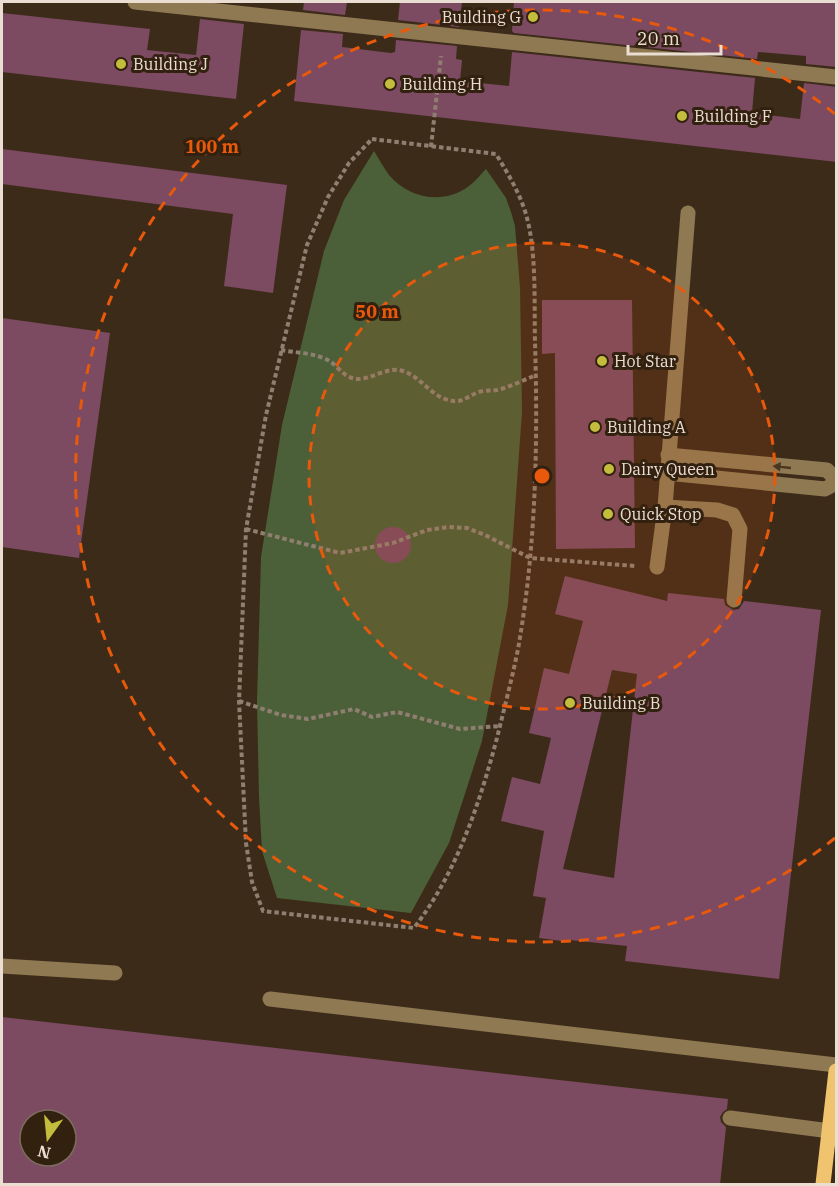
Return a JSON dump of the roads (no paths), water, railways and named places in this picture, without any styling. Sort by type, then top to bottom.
[{"type":"main road","points":[[823,1185],[837,1071]]},
{"type":"street","points":[[135,2],[837,77]]},
{"type":"street","points":[[657,567],[666,507],[668,455],[688,213]]},
{"type":"street","points":[[667,473],[825,489],[837,482],[827,470],[668,455]]},
{"type":"street","points":[[666,507],[717,510],[733,514],[740,529],[734,600]]},
{"type":"street","points":[[2,966],[116,973]]},
{"type":"street","points":[[270,999],[837,1065]]},
{"type":"street","points":[[730,1118],[830,1131]]},
{"type":"place","name":"Building G","points":[[533,17]]},
{"type":"place","name":"Building J","points":[[121,64]]},
{"type":"place","name":"Building H","points":[[390,84]]},
{"type":"place","name":"Building F","points":[[682,116]]},
{"type":"place","name":"Hot Star","points":[[602,361]]},
{"type":"place","name":"Building A","points":[[595,427]]},
{"type":"place","name":"Dairy Queen","points":[[609,469]]},
{"type":"place","name":"Quick Stop","points":[[608,514]]},
{"type":"place","name":"Building B","points":[[570,703]]}]
